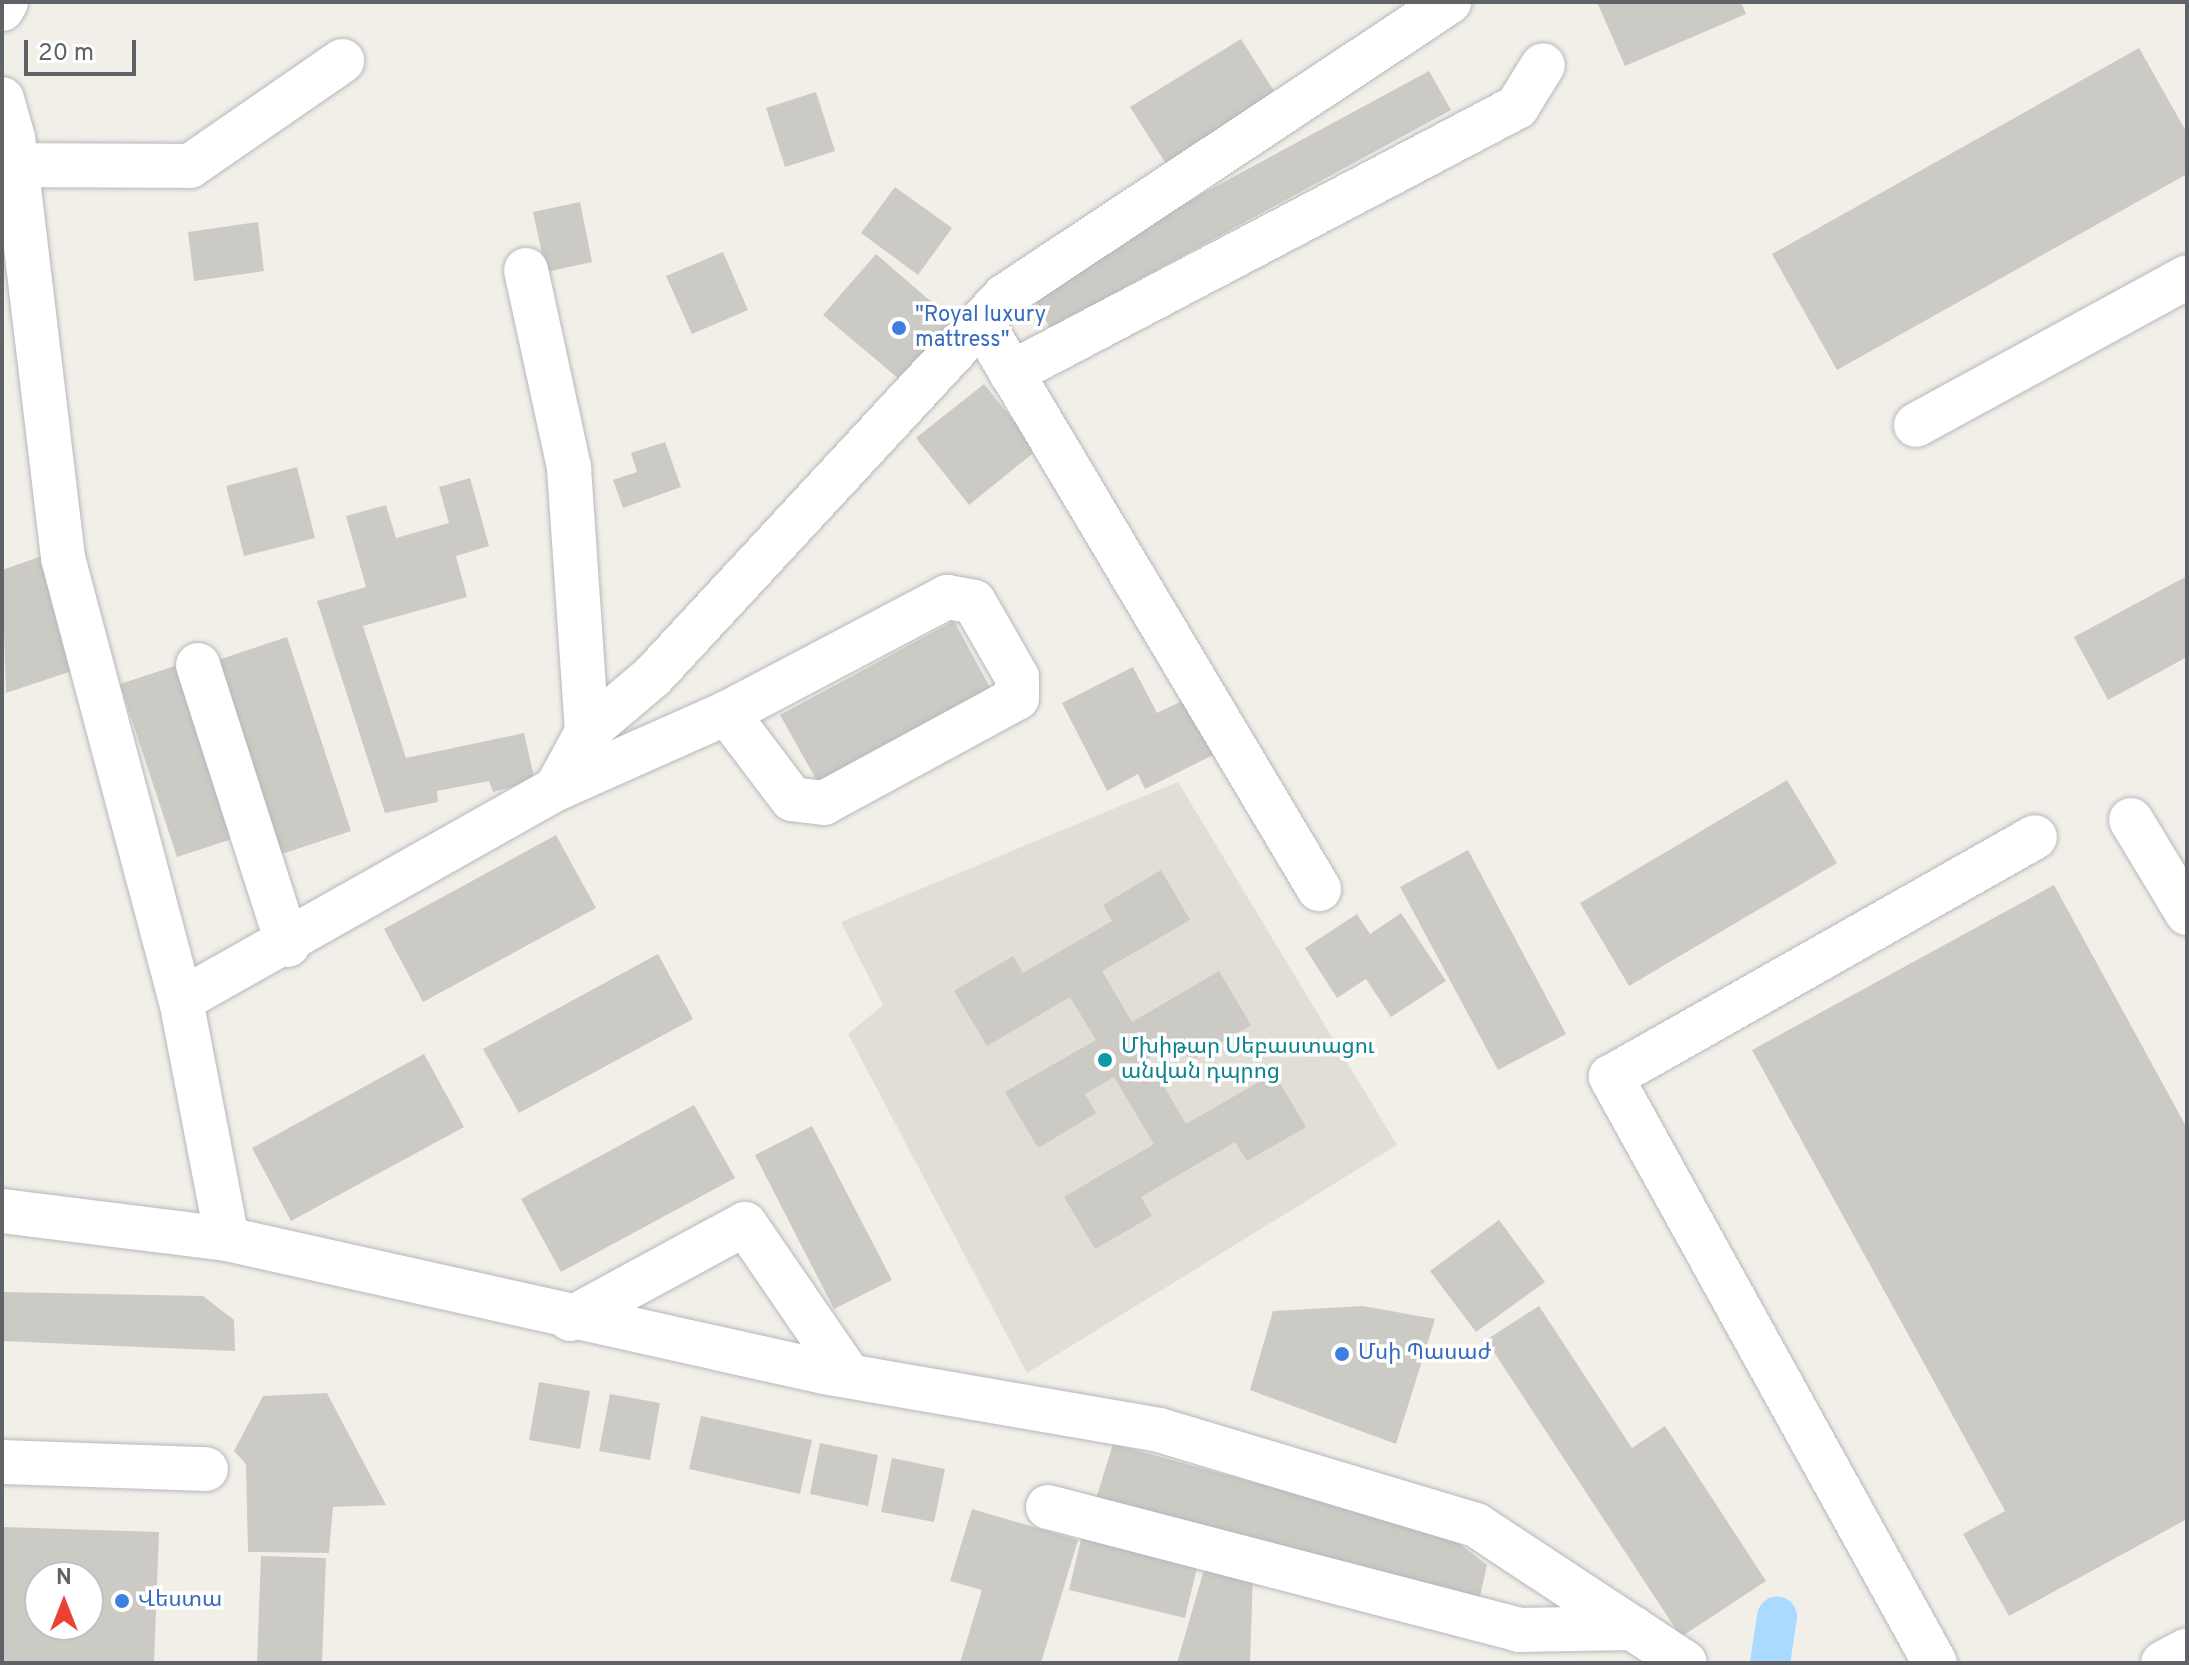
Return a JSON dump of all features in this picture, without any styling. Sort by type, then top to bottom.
[{"type":"street","points":[[2,9],[6,2]]},
{"type":"street","points":[[556,789],[587,732],[653,676],[1005,296],[1449,2]]},
{"type":"street","points":[[16,165],[190,166],[342,61]]},
{"type":"street","points":[[1011,373],[1517,107],[1543,65]]},
{"type":"street","points":[[2,99],[16,165],[63,558],[181,1000],[227,1239]]},
{"type":"street","points":[[526,270],[569,468],[587,732]]},
{"type":"street","points":[[1916,425],[2187,277]]},
{"type":"street","points":[[982,323],[1319,889]]},
{"type":"street","points":[[181,1000],[288,945],[556,789],[727,713],[947,597],[974,602],[1017,677],[1017,698],[824,803],[792,799],[727,713]]},
{"type":"street","points":[[198,665],[288,945]]},
{"type":"street","points":[[2131,820],[2187,913]]},
{"type":"street","points":[[1935,1663],[1611,1077],[2035,837]]},
{"type":"street","points":[[2,1211],[227,1239],[570,1319],[849,1376],[1159,1430],[1476,1525],[1685,1663]]},
{"type":"street","points":[[570,1319],[745,1224],[849,1376]]},
{"type":"street","points":[[2,1462],[206,1469]]},
{"type":"street","points":[[1048,1507],[1519,1630],[1633,1628]]},
{"type":"street","points":[[2163,1663],[2187,1650]]},
{"type":"shaded area","points":[[1178,782],[1397,1145],[1027,1373],[848,1034],[883,1005],[841,922]]},
{"type":"building","points":[[1597,2],[1741,2],[1746,14],[1625,66]]},
{"type":"building","points":[[1241,39],[1279,99],[1168,167],[1130,107]]},
{"type":"building","points":[[2139,48],[2187,133],[2187,174],[1837,370],[1772,254]]},
{"type":"building","points":[[1429,71],[1451,110],[1050,328],[1028,288]]},
{"type":"building","points":[[816,92],[835,151],[785,167],[766,108]]},
{"type":"building","points":[[895,187],[952,228],[918,275],[861,233]]},
{"type":"building","points":[[580,202],[592,262],[546,272],[533,212]]},
{"type":"building","points":[[258,222],[264,271],[194,281],[188,232]]},
{"type":"building","points":[[723,252],[748,310],[692,334],[666,276]]},
{"type":"building","points":[[876,254],[957,324],[905,384],[823,315]]},
{"type":"building","points":[[984,384],[1037,450],[969,505],[916,438]]},
{"type":"building","points":[[665,442],[681,487],[623,508],[613,480],[637,472],[631,453]]},
{"type":"building","points":[[297,467],[315,538],[244,556],[226,486]]},
{"type":"building","points":[[470,478],[489,546],[456,556],[467,597],[363,626],[406,758],[524,733],[535,781],[493,792],[489,781],[437,791],[438,802],[385,813],[317,601],[366,587],[346,516],[386,505],[396,538],[449,523],[439,487]]},
{"type":"building","points":[[45,555],[84,667],[6,693],[2,570]]},
{"type":"building","points":[[2187,576],[2187,657],[2108,700],[2074,637]]},
{"type":"building","points":[[954,621],[993,693],[821,788],[780,715]]},
{"type":"building","points":[[287,637],[351,831],[282,854],[218,660]]},
{"type":"building","points":[[181,664],[238,837],[177,857],[120,684]]},
{"type":"building","points":[[1133,667],[1157,713],[1184,700],[1213,755],[1145,789],[1138,774],[1107,791],[1062,703]]},
{"type":"building","points":[[1787,780],[1837,863],[1629,986],[1580,903]]},
{"type":"building","points":[[556,835],[596,908],[423,1002],[384,929]]},
{"type":"building","points":[[1468,850],[1566,1034],[1498,1070],[1400,887]]},
{"type":"building","name":"Մխիթար Սեբաստացու անվան դպրոց","points":[[1161,870],[1190,920],[1102,971],[1132,1022],[1219,971],[1251,1025],[1190,1061],[1179,1041],[1148,1059],[1186,1124],[1274,1073],[1306,1127],[1247,1161],[1235,1142],[1141,1197],[1152,1216],[1095,1249],[1064,1197],[1154,1144],[1114,1077],[1085,1094],[1096,1113],[1038,1148],[1005,1092],[1096,1040],[1070,997],[987,1046],[954,991],[1013,956],[1023,973],[1112,921],[1103,905]]},
{"type":"building","points":[[2054,885],[2187,1128],[2187,1519],[2009,1616],[1963,1534],[2005,1511],[1752,1050]]},
{"type":"building","points":[[1401,913],[1446,981],[1391,1017],[1366,979],[1337,998],[1305,948],[1357,914],[1370,934]]},
{"type":"building","points":[[658,954],[693,1019],[519,1113],[483,1049]]},
{"type":"building","points":[[424,1054],[464,1127],[291,1221],[252,1148]]},
{"type":"building","points":[[694,1105],[735,1178],[561,1272],[521,1199]]},
{"type":"building","points":[[812,1126],[892,1280],[834,1309],[755,1155]]},
{"type":"building","points":[[1499,1220],[1545,1282],[1476,1332],[1430,1271]]},
{"type":"building","points":[[2,1292],[203,1296],[234,1320],[235,1351],[2,1341]]},
{"type":"building","name":"Մսի Պասաժ","points":[[1363,1306],[1435,1319],[1396,1444],[1250,1390],[1273,1311]]},
{"type":"building","points":[[1539,1306],[1632,1448],[1665,1426],[1766,1581],[1681,1637],[1486,1340]]},
{"type":"building","points":[[539,1382],[590,1391],[580,1449],[529,1440]]},
{"type":"building","points":[[327,1393],[386,1505],[333,1507],[329,1553],[248,1552],[246,1464],[234,1451],[263,1396]]},
{"type":"building","points":[[610,1394],[660,1403],[650,1460],[599,1451]]},
{"type":"building","points":[[701,1416],[812,1440],[800,1494],[689,1469]]},
{"type":"building","points":[[820,1443],[878,1455],[868,1506],[810,1494]]},
{"type":"building","points":[[1113,1444],[1448,1535],[1487,1565],[1478,1605],[1094,1505]]},
{"type":"building","points":[[892,1458],[945,1469],[934,1522],[881,1512]]},
{"type":"building","points":[[972,1509],[1078,1540],[1041,1663],[960,1663],[982,1590],[950,1581]]},
{"type":"building","name":"Վեստա","points":[[2,1527],[159,1532],[154,1663],[2,1663]]},
{"type":"building","points":[[1084,1527],[1200,1555],[1185,1618],[1069,1590]]},
{"type":"building","points":[[261,1556],[326,1558],[322,1663],[257,1663]]},
{"type":"building","points":[[1206,1563],[1253,1573],[1250,1663],[1177,1663]]},
{"type":"waterway","points":[[1770,1663],[1777,1617]]},
{"type":"place","name":"\"Royal luxury mattress\"","points":[[899,328]]},
{"type":"place","name":"Մխիթար Սեբաստացու անվան դպրոց","points":[[1105,1060]]},
{"type":"place","name":"Մսի Պասաժ","points":[[1342,1354]]},
{"type":"place","name":"Վեստա","points":[[122,1601]]}]
